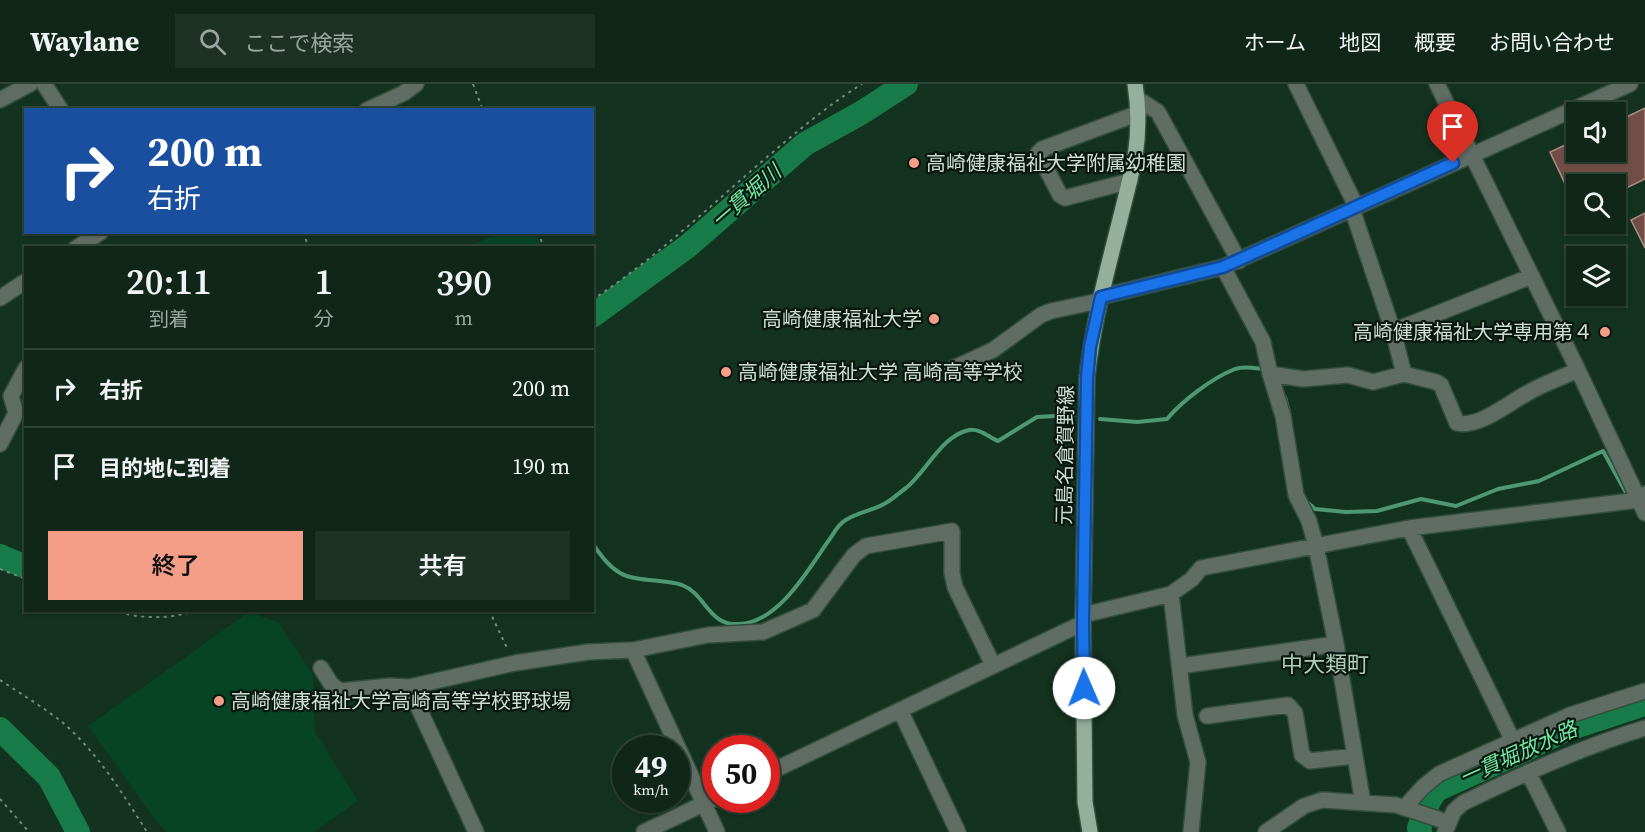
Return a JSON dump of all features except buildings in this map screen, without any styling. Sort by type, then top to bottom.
[{"type":"main road","name":"元島名倉賀野線","points":[[1090,832],[1085,802],[1083,619],[1087,378],[1090,347],[1100,299],[1130,181],[1138,136],[1137,99]]},
{"type":"street","points":[[0,100],[30,84]]},
{"type":"street","points":[[44,84],[60,108]]},
{"type":"street","points":[[371,108],[404,93],[416,84]]},
{"type":"street","points":[[1296,84],[1354,207],[1404,374]]},
{"type":"street","points":[[1437,84],[1641,496],[1645,513]]},
{"type":"street","points":[[952,369],[993,350],[1041,315],[1239,261],[1630,84]]},
{"type":"street","points":[[1130,181],[1065,198],[1060,195],[1038,153],[1137,99],[1158,112],[1239,261]]},
{"type":"street","points":[[79,246],[98,234]]},
{"type":"street","points":[[1223,267],[1263,342],[1283,416],[1296,495],[1309,521],[1317,546],[1364,802]]},
{"type":"street","points":[[1393,332],[1532,276]]},
{"type":"street","points":[[0,298],[24,282]]},
{"type":"street","points":[[1270,374],[1292,379],[1348,375],[1373,382],[1404,374],[1436,382],[1441,385],[1457,423],[1463,424],[1475,422],[1526,393],[1578,370]]},
{"type":"street","points":[[0,444],[16,413],[11,396],[24,372]]},
{"type":"street","points":[[780,767],[1083,619],[1171,594],[1192,579],[1201,568],[1409,528],[1630,501],[1641,496]]},
{"type":"street","points":[[1409,528],[1512,739]]},
{"type":"street","points":[[321,668],[331,684],[340,691],[390,686],[409,687],[515,663],[588,652],[633,651],[708,635],[763,632],[813,610],[854,555],[866,546],[952,531],[952,573],[955,587],[993,665]]},
{"type":"street","points":[[1171,594],[1185,715],[1198,762],[1191,832]]},
{"type":"street","points":[[1180,666],[1336,644]]},
{"type":"street","points":[[633,651],[702,787]]},
{"type":"street","points":[[409,687],[476,832]]},
{"type":"street","points":[[1410,810],[1423,787],[1439,774],[1512,739],[1570,715],[1645,691]]},
{"type":"street","points":[[1208,716],[1288,705],[1295,713],[1302,755],[1311,761],[1355,756]]},
{"type":"street","points":[[900,710],[958,832]]},
{"type":"street","points":[[1266,832],[1288,826],[1304,806],[1322,800],[1396,805],[1443,825],[1463,803],[1528,771],[1600,742],[1645,728]]},
{"type":"street","points":[[1528,771],[1558,832]]},
{"type":"street","points":[[644,832],[702,804]]},
{"type":"street","points":[[712,813],[717,832]]},
{"type":"path","points":[[473,84],[482,108]]},
{"type":"path","points":[[594,299],[673,239],[808,122],[862,84]]},
{"type":"path","points":[[0,569],[24,578]]},
{"type":"path","points":[[124,612],[158,618],[192,612]]},
{"type":"path","points":[[490,612],[515,663]]},
{"type":"path","points":[[0,680],[62,723],[90,752],[124,796],[147,832]]},
{"type":"path","points":[[0,800],[29,832]]},
{"type":"green space","points":[[496,234],[535,234],[541,246],[471,246]]},
{"type":"green space","name":"高崎健康福祉大学高崎高等学校野球場","points":[[249,612],[278,622],[313,675],[315,732],[358,801],[314,832],[168,832],[159,825],[88,726]]},
{"type":"waterway","name":"一貫堀川","points":[[594,315],[688,246],[805,144],[861,113],[906,84]]},
{"type":"waterway","points":[[1100,419],[1137,422],[1167,419],[1198,391],[1226,373],[1242,368],[1263,369]]},
{"type":"waterway","points":[[1285,397],[1289,412]]},
{"type":"waterway","points":[[594,546],[608,563],[626,576],[682,585],[697,595],[720,620],[739,624],[754,621],[767,614],[792,592],[841,524],[852,516],[879,506],[906,488],[950,439],[969,430],[976,430],[998,441],[1037,417],[1074,415]]},
{"type":"waterway","points":[[1307,502],[1315,509],[1346,512],[1377,511],[1421,499],[1456,506],[1498,489],[1539,481],[1603,451],[1625,491]]},
{"type":"waterway","name":"一貫堀川","points":[[0,556],[24,566]]},
{"type":"waterway","name":"一貫堀放水路","points":[[1420,832],[1419,828],[1429,801],[1436,790],[1565,730],[1645,704]]},
{"type":"waterway","points":[[0,729],[49,777],[78,832]]},
{"type":"place","name":"高崎健康福祉大学附属幼稚園","points":[[914,163]]},
{"type":"place","name":"高崎健康福祉大学","points":[[934,319]]},
{"type":"place","name":"高崎健康福祉大学専用第４","points":[[1605,332]]},
{"type":"place","name":"高崎健康福祉大学 高崎高等学校","points":[[726,372]]},
{"type":"place","name":"高崎健康福祉大学高崎高等学校野球場","points":[[219,701]]},
{"type":"district","name":"中大類町","points":[[1325,664]]},
{"type":"route","points":[[1084,688],[1087,378],[1090,347],[1101,297],[1239,261],[1453,163]]}]
